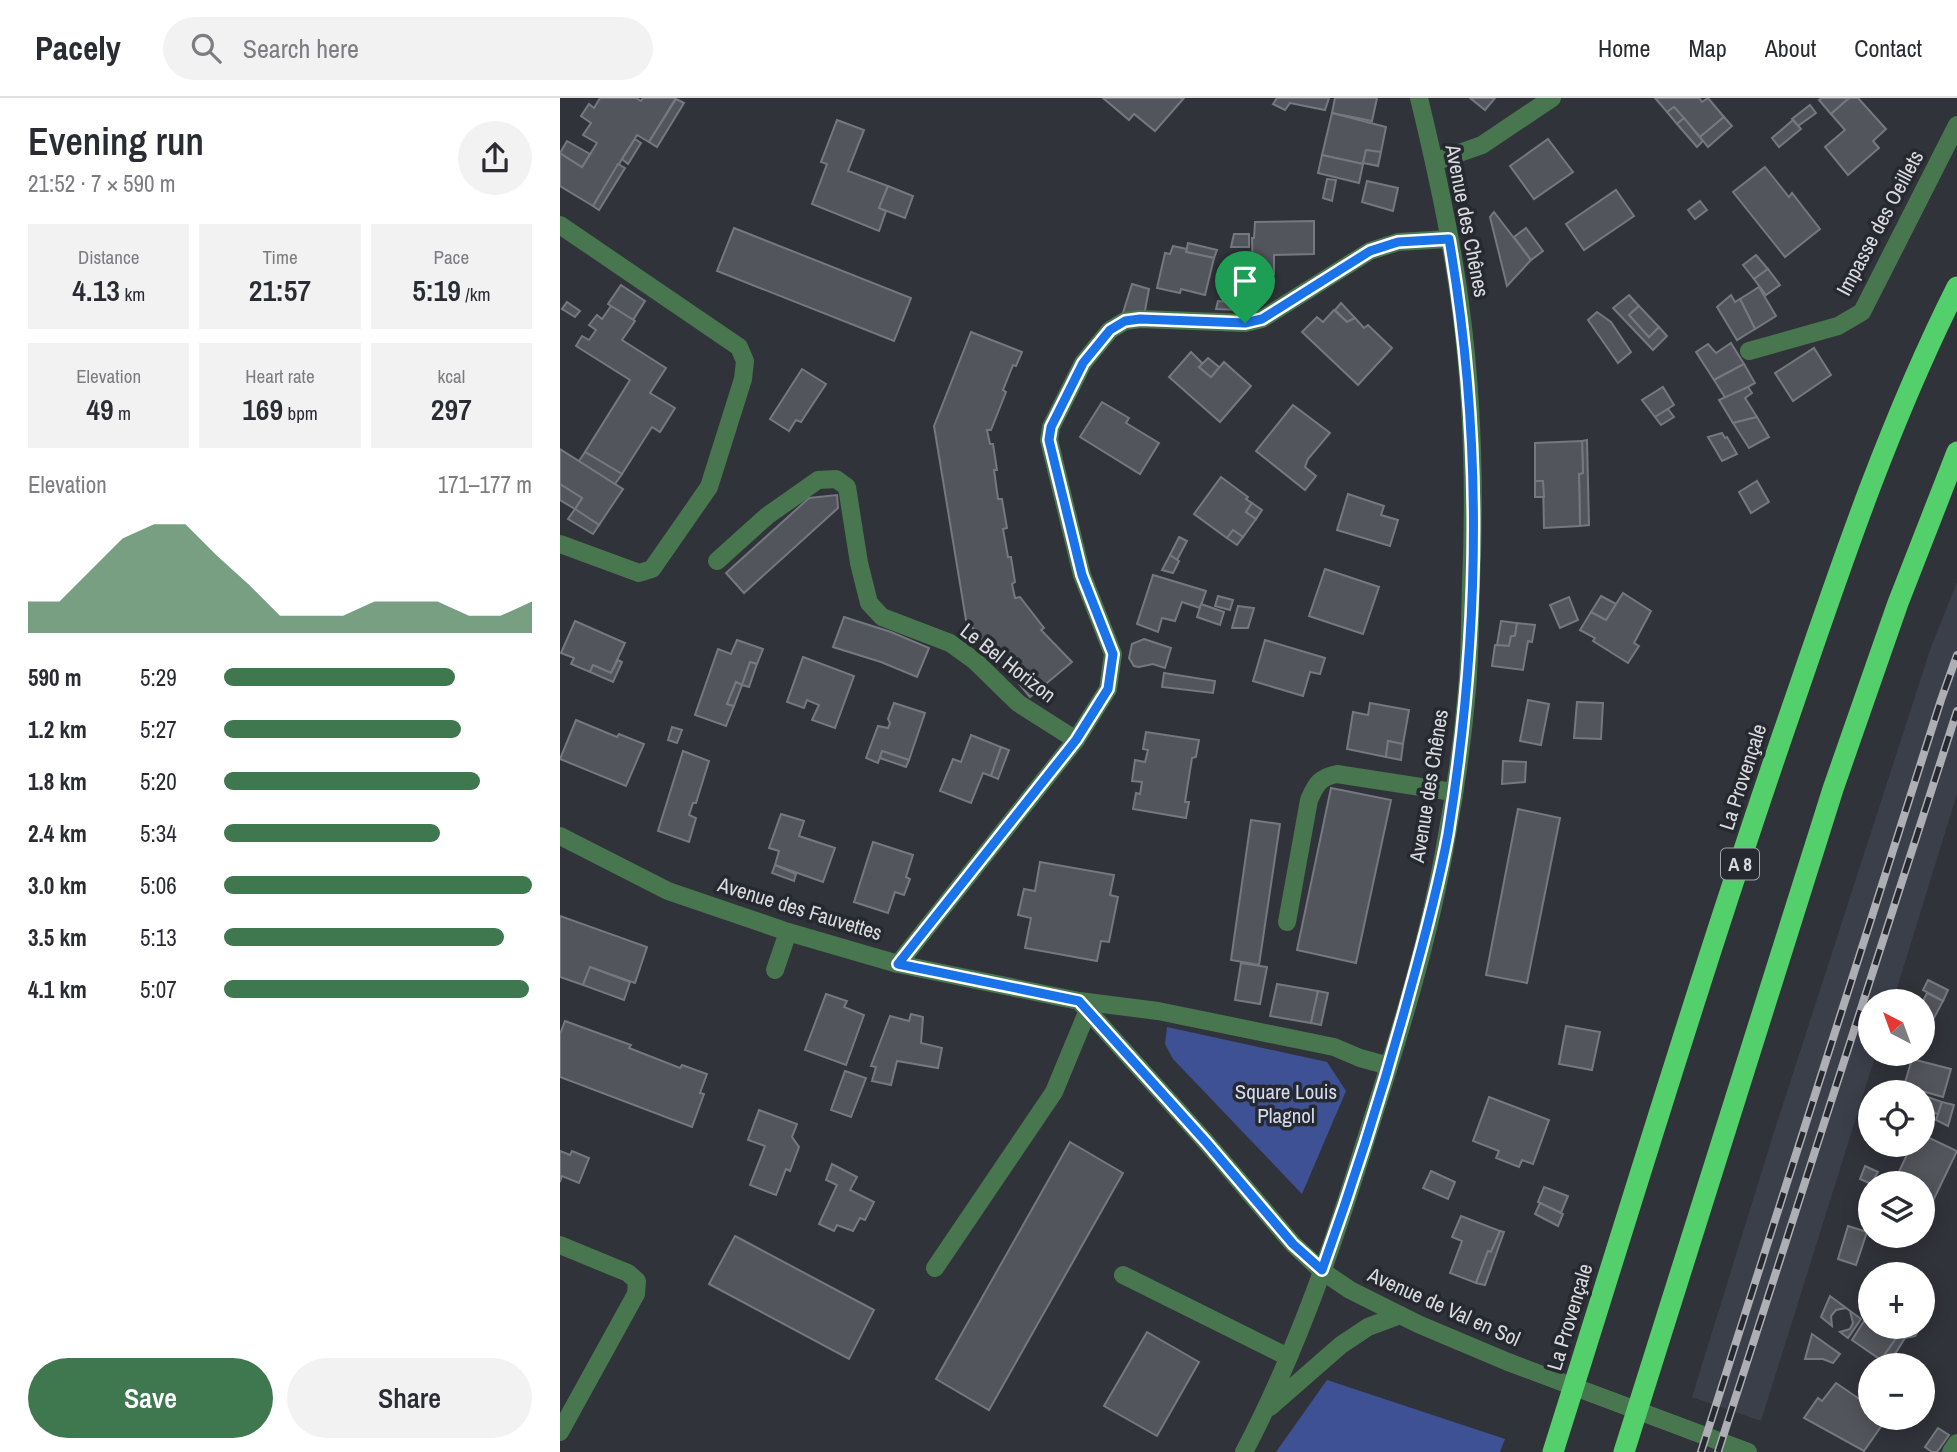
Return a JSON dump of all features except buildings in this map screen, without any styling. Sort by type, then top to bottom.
[{"type":"highway","name":"La Provençale","points":[[1553,1452],[1673,1071],[1811,653],[1886,448],[1957,287]]},
{"type":"highway","points":[[1624,1452],[1833,789],[1898,603],[1957,452]]},
{"type":"street","name":"Avenue des Chênes","points":[[1244,1452],[1265,1412],[1322,1270],[1390,1066],[1427,929],[1447,835],[1467,688],[1474,482],[1471,415],[1461,310],[1434,162],[1419,98]]},
{"type":"street","points":[[1434,162],[1482,145],[1552,98]]},
{"type":"street","name":"Impasse des Oeillets","points":[[1749,351],[1838,326],[1862,312],[1957,125]]},
{"type":"street","points":[[560,225],[739,346],[745,361],[743,379],[709,487],[652,569],[639,573],[560,544]]},
{"type":"street","points":[[898,964],[1076,740],[1108,689],[1113,654],[1082,575],[1049,440],[1051,427],[1083,363],[1110,330],[1125,321],[1140,319],[1245,323],[1262,319],[1370,251],[1398,242],[1449,239]]},
{"type":"street","name":"Le Bel Horizon","points":[[717,561],[767,516],[818,480],[836,478],[847,487],[859,563],[869,603],[882,617],[950,643],[975,661],[1018,703],[1076,740]]},
{"type":"street","points":[[1287,922],[1310,800],[1317,783],[1325,776],[1337,774],[1453,792]]},
{"type":"street","name":"Avenue des Fauvettes","points":[[560,836],[668,891],[788,932],[898,964],[1084,1006],[1158,1011],[1334,1047],[1390,1066]]},
{"type":"street","points":[[775,970],[788,932]]},
{"type":"street","points":[[935,1268],[1054,1091],[1084,1006],[1293,1244],[1322,1270]]},
{"type":"street","points":[[560,1245],[628,1273],[637,1281],[636,1294],[560,1432]]},
{"type":"street","name":"Avenue de Val en Sol","points":[[1322,1270],[1350,1290],[1400,1315],[1508,1362],[1748,1452]]},
{"type":"street","points":[[1123,1275],[1288,1357]]},
{"type":"street","points":[[1265,1412],[1341,1345],[1368,1327],[1400,1315]]},
{"type":"street","points":[[1951,1452],[1957,1443]]},
{"type":"shaded area","points":[[1957,582],[1957,794],[1897,989],[1858,989],[1858,1066],[1872,1066],[1868,1080],[1858,1080],[1858,1111],[1761,1421],[1692,1397],[1774,1132],[1931,647]]},
{"type":"green space","name":"Square Louis Plagnol","points":[[1167,1027],[1327,1062],[1346,1091],[1302,1194],[1173,1059],[1165,1044]]},
{"type":"green space","points":[[1327,1380],[1505,1439],[1500,1452],[1276,1452]]},
{"type":"railway","points":[[1701,1452],[1957,655]]},
{"type":"railway","points":[[1718,1452],[1957,711]]},
{"type":"route","points":[[1449,239],[1461,310],[1474,470],[1467,688],[1447,835],[1427,929],[1390,1066],[1322,1270],[1293,1244],[1206,1142],[1079,1001],[898,964],[1076,740],[1108,689],[1113,654],[1082,575],[1049,440],[1051,427],[1083,363],[1110,330],[1125,321],[1140,319],[1245,323],[1262,319],[1370,251],[1398,242],[1449,239]]}]
